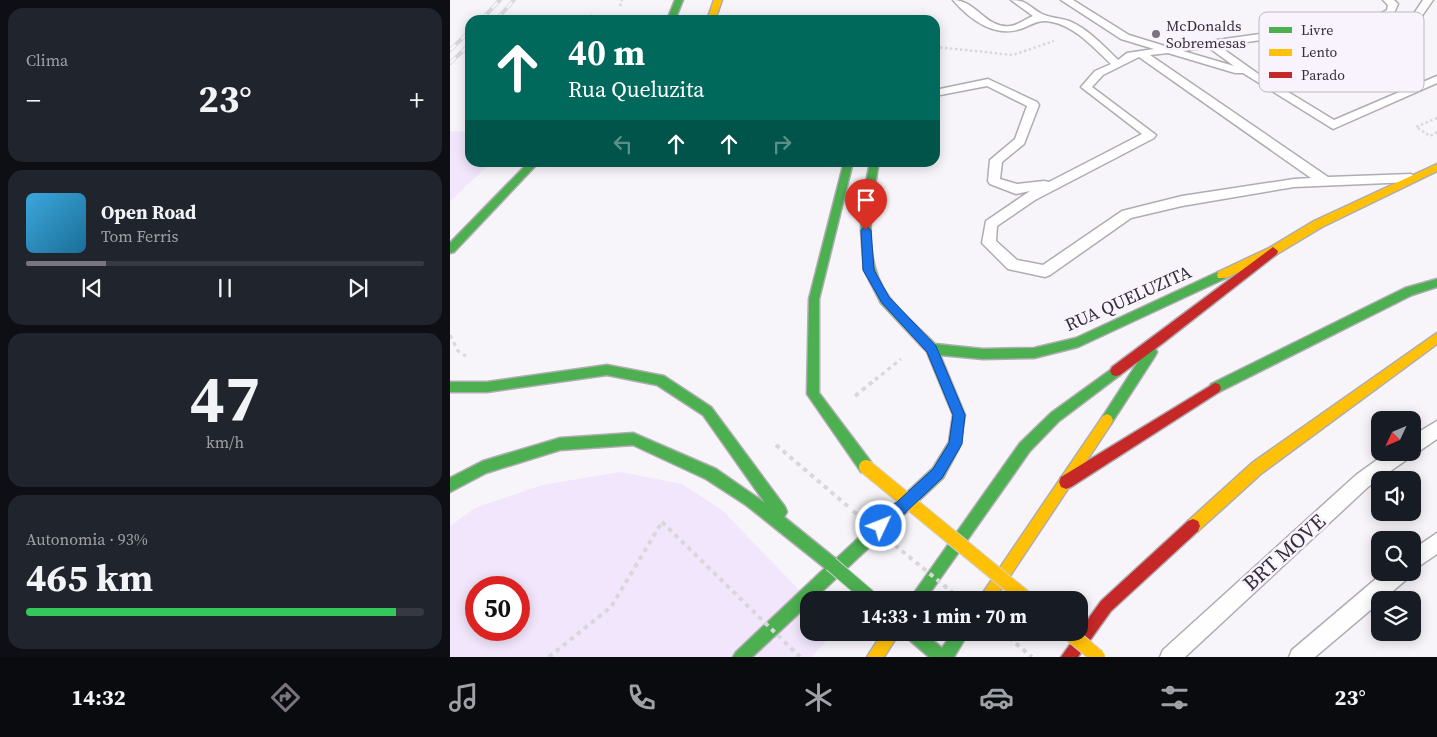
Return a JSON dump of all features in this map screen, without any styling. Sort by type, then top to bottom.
[{"type":"main road","points":[[673,15],[679,0]]},
{"type":"main road","points":[[713,15],[719,0]]},
{"type":"main road","points":[[718,15],[719,0]]},
{"type":"main road","points":[[450,249],[529,167]]},
{"type":"main road","points":[[848,167],[814,300],[813,394],[866,467],[1017,591]]},
{"type":"main road","points":[[741,657],[938,473],[955,444],[959,415],[932,349],[886,300],[869,270],[866,230],[868,198],[874,167]]},
{"type":"main road","points":[[922,591],[1025,447],[1041,427],[1065,406],[1158,340],[1272,251],[1318,224],[1437,167]]},
{"type":"main road","name":"RUA QUELUZITA","points":[[932,349],[983,354],[1034,353],[1078,342],[1272,251]]},
{"type":"main road","points":[[1066,482],[1224,383],[1409,290],[1437,283]]},
{"type":"main road","points":[[1069,657],[1106,606],[1257,468],[1437,338]]},
{"type":"main road","points":[[991,591],[1066,482],[1158,340]]},
{"type":"main road","points":[[450,386],[487,387],[607,370],[660,380],[707,411],[797,536]]},
{"type":"main road","points":[[450,485],[483,466],[560,444],[633,439],[711,474],[751,500],[862,591]]},
{"type":"main road","points":[[875,657],[886,641]]},
{"type":"main road","points":[[922,641],[940,657]]},
{"type":"main road","points":[[945,657],[956,641]]},
{"type":"main road","points":[[1079,641],[1098,657]]},
{"type":"lane","points":[[958,0],[988,24],[1006,30],[1020,26],[1033,19],[1059,20],[1083,32],[1118,65]]},
{"type":"lane","points":[[1016,0],[1040,18]]},
{"type":"lane","points":[[1066,0],[1126,37],[1253,75]]},
{"type":"lane","points":[[1388,0],[1393,4],[1389,12]]},
{"type":"lane","points":[[1420,12],[1428,0]]},
{"type":"lane","points":[[1259,37],[1131,55],[1118,65],[1099,73],[1086,87],[1150,135],[1030,197],[991,224],[989,243],[1013,265],[1045,271],[1127,214],[1182,201],[1294,184],[1411,178]]},
{"type":"lane","points":[[1210,44],[1259,79]]},
{"type":"lane","points":[[1141,54],[1326,182]]},
{"type":"lane","points":[[1424,85],[1437,79]]},
{"type":"lane","points":[[940,92],[988,82],[1033,106],[1020,141],[996,160],[994,181],[1016,189],[1057,184]]},
{"type":"lane","points":[[1281,92],[1333,124],[1407,92]]},
{"type":"lane","points":[[1421,440],[1437,429]]},
{"type":"lane","name":"BRT MOVE","points":[[1170,657],[1362,481],[1390,461]]},
{"type":"lane","points":[[1421,555],[1437,542]]},
{"type":"lane","points":[[1299,657],[1389,581]]},
{"type":"path","points":[[620,6],[622,0]]},
{"type":"path","points":[[1437,118],[1416,127],[1430,136],[1437,132]]},
{"type":"path","points":[[829,417],[923,340]]},
{"type":"path","points":[[853,511],[951,591]]},
{"type":"path","points":[[549,657],[611,607],[662,522],[800,657]]},
{"type":"path","points":[[1013,641],[1032,657]]},
{"type":"shaded area","points":[[450,131],[465,132],[465,167],[487,167],[450,201]]},
{"type":"shaded area","points":[[621,472],[682,484],[722,510],[800,591],[800,641],[826,641],[812,657],[450,657],[450,526],[475,508],[542,485]]},
{"type":"railway","points":[[486,15],[500,0]]},
{"type":"railway","points":[[500,15],[514,0]]},
{"type":"railway","points":[[450,50],[465,36]]},
{"type":"railway","points":[[450,63],[465,49]]},
{"type":"traffic: fast","points":[[673,15],[679,0]]},
{"type":"traffic: fast","points":[[450,249],[530,167]]},
{"type":"traffic: fast","points":[[848,167],[814,299],[813,394],[866,467]]},
{"type":"traffic: fast","points":[[874,167],[868,198],[866,230],[869,270],[885,300],[932,349],[983,354],[1034,353],[1078,342],[1222,275]]},
{"type":"traffic: fast","points":[[1215,388],[1409,291],[1437,283]]},
{"type":"traffic: fast","points":[[741,657],[938,473],[955,444],[959,415],[932,349]]},
{"type":"traffic: fast","points":[[1107,420],[1151,352]]},
{"type":"traffic: fast","points":[[450,387],[487,387],[607,370],[660,380],[707,411],[780,512]]},
{"type":"traffic: fast","points":[[922,591],[1025,447],[1055,417],[1116,371]]},
{"type":"traffic: fast","points":[[450,485],[483,467],[560,444],[633,439],[711,474],[751,500],[831,564]]},
{"type":"traffic: fast","points":[[831,564],[862,591]]},
{"type":"traffic: fast","points":[[922,641],[941,657]]},
{"type":"traffic: fast","points":[[945,657],[956,641]]},
{"type":"traffic: slow","points":[[713,15],[718,0]]},
{"type":"traffic: slow","points":[[1222,275],[1273,251],[1318,224],[1437,167]]},
{"type":"traffic: slow","points":[[1193,526],[1257,468],[1437,338]]},
{"type":"traffic: slow","points":[[991,591],[1107,420]]},
{"type":"traffic: slow","points":[[866,467],[1017,591]]},
{"type":"traffic: slow","points":[[875,657],[887,641]]},
{"type":"traffic: slow","points":[[1079,641],[1098,657]]},
{"type":"traffic: jam","points":[[1116,371],[1273,251]]},
{"type":"traffic: jam","points":[[1066,482],[1215,388]]},
{"type":"traffic: jam","points":[[1069,657],[1106,606],[1193,526]]},
{"type":"place","name":"McDonalds Sobremesas","points":[[1156,34]]},
{"type":"route","points":[[866,230],[869,270],[886,300],[932,349],[959,415],[955,444],[938,473],[881,526]]}]
